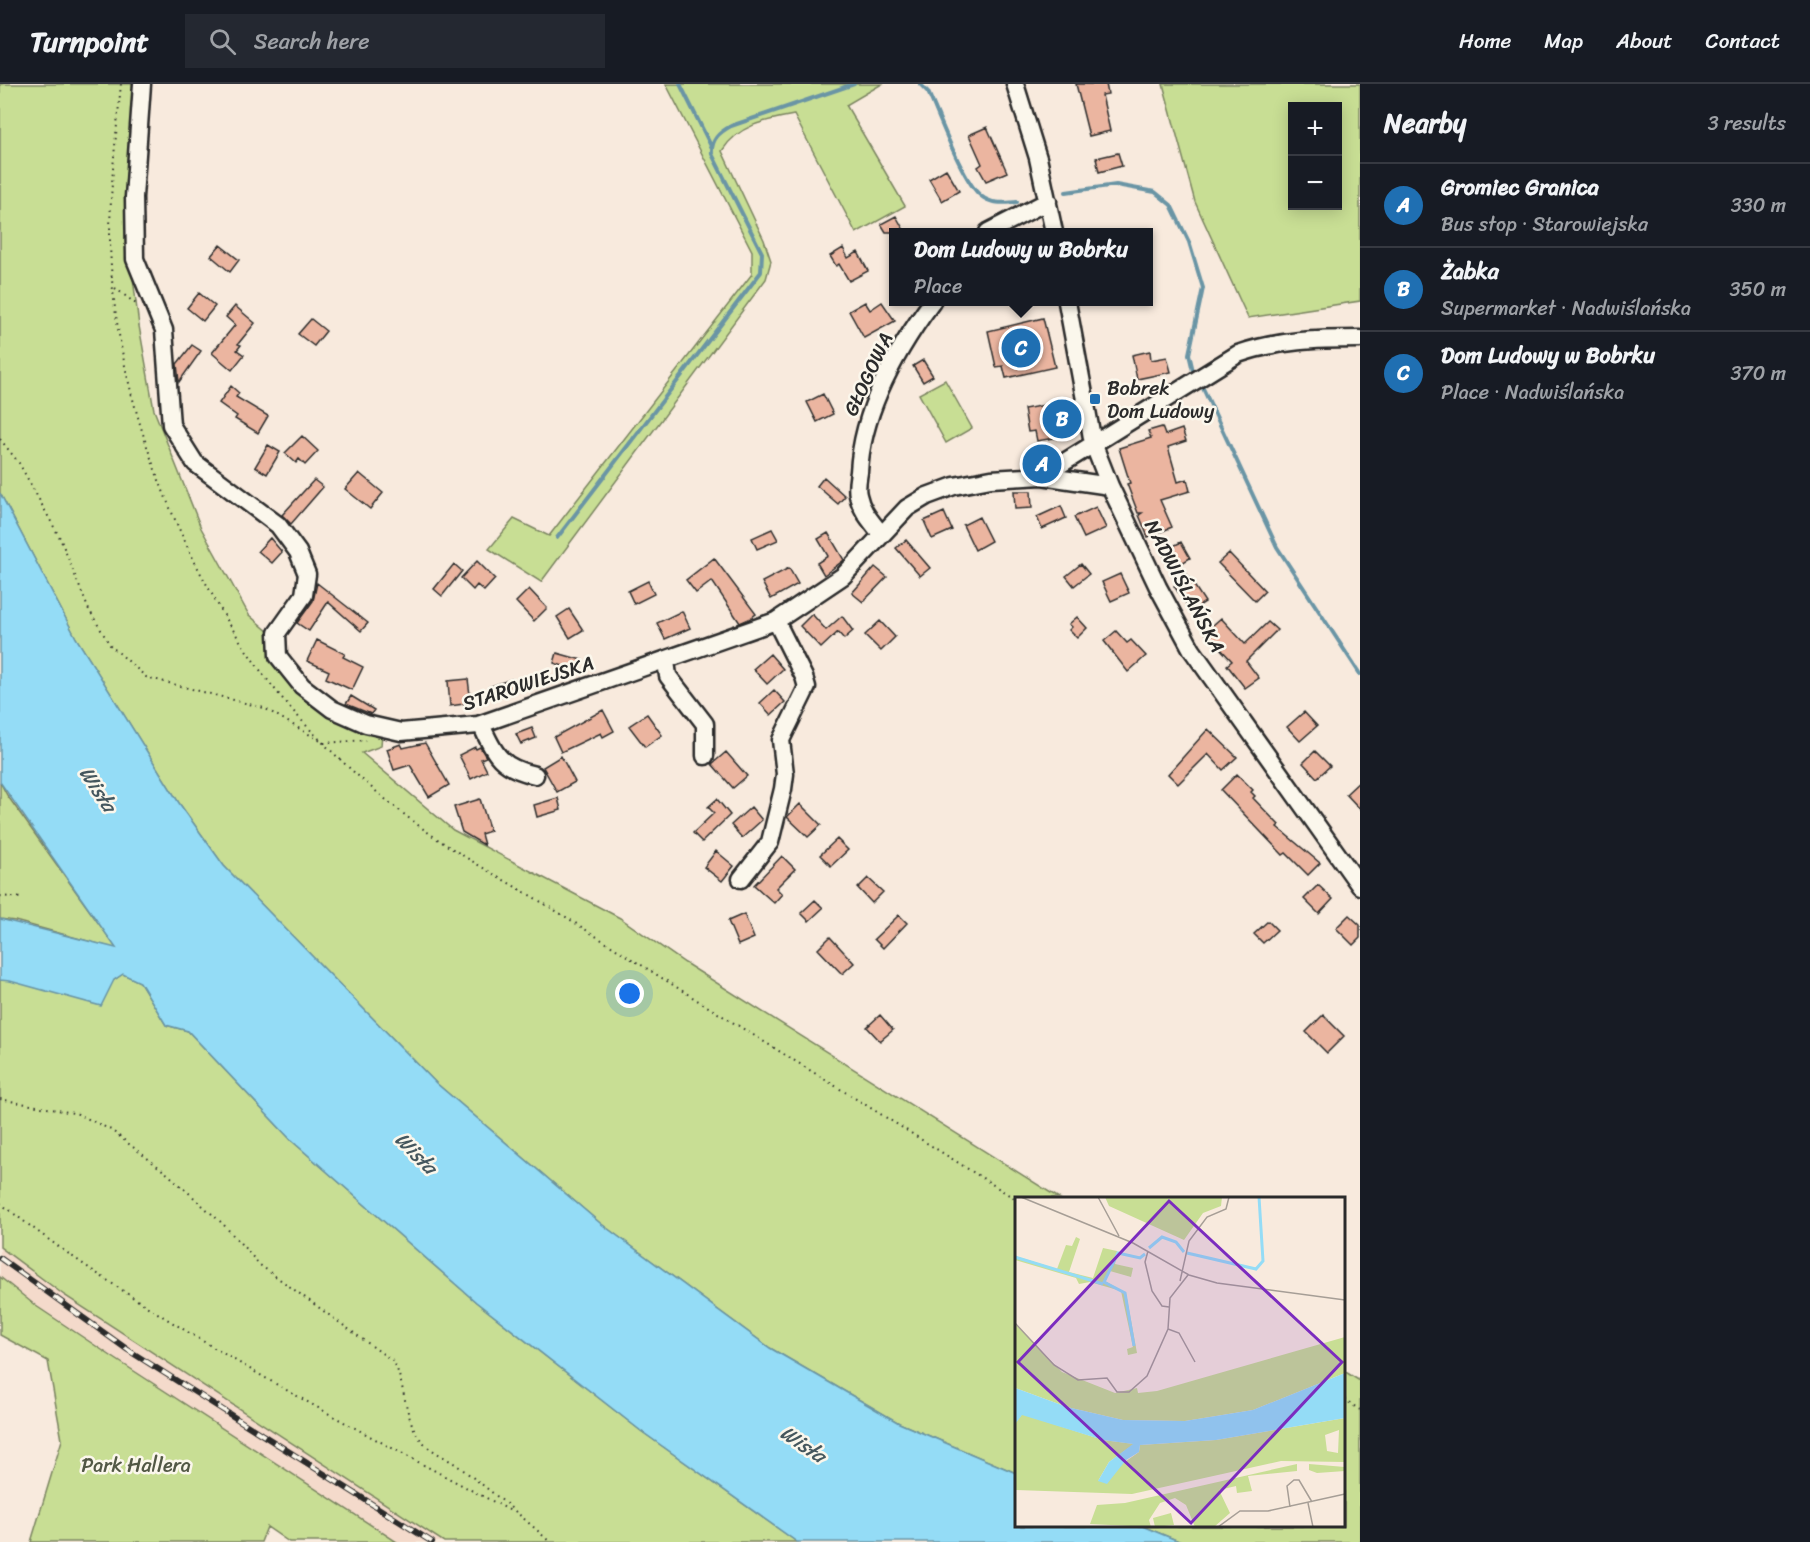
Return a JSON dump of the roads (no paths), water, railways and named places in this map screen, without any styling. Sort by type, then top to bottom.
[{"type":"street","name":"STAROWIEJSKA","points":[[142,84],[134,197],[135,259],[164,330],[171,425],[195,463],[278,525],[298,552],[306,574],[304,595],[277,633],[278,656],[302,686],[332,709],[366,724],[401,732],[481,724],[528,710],[574,690],[666,661],[776,621],[843,576],[864,557],[881,534],[907,508],[927,496],[954,486],[991,479],[1042,476],[1110,486]]},
{"type":"street","points":[[1015,84],[1048,201],[1053,228]]},
{"type":"street","points":[[996,228],[1048,201]]},
{"type":"street","name":"GŁOGOWA","points":[[881,534],[866,515],[858,494],[859,458],[866,428],[880,388],[905,340],[929,306]]},
{"type":"street","name":"NADWIŚLAŃSKA","points":[[1068,306],[1093,443],[1110,486],[1192,650],[1360,886]]},
{"type":"street","points":[[1042,476],[1238,354],[1266,345],[1294,341],[1360,339]]},
{"type":"street","points":[[741,879],[760,857],[772,836],[785,774],[781,740],[807,687],[776,621]]},
{"type":"street","points":[[666,661],[668,676],[705,724],[705,756]]},
{"type":"street","points":[[481,724],[501,761],[518,771],[535,776]]},
{"type":"water","name":"Wisła","points":[[0,493],[76,638],[179,803],[224,866],[436,1083],[600,1223],[770,1348],[899,1423],[1015,1473],[1015,1527],[1144,1527],[1181,1542],[797,1542],[641,1431],[476,1302],[292,1141],[188,1031],[166,1025],[140,982],[123,974],[114,980],[101,1006],[0,980],[0,919],[116,948],[0,782]]},
{"type":"waterway","points":[[680,84],[711,146]]},
{"type":"waterway","points":[[557,538],[761,272],[762,253],[712,154],[716,137],[731,126],[854,84]]},
{"type":"waterway","points":[[920,84],[928,92],[959,163],[974,188],[990,201],[1017,202]]},
{"type":"waterway","points":[[1066,192],[1116,185],[1155,192],[1171,205],[1189,242],[1203,288],[1189,354],[1193,371]]},
{"type":"waterway","points":[[1201,384],[1277,547],[1360,674]]},
{"type":"railway","points":[[0,1258],[128,1350],[432,1542]]},
{"type":"place","name":"Dom Ludowy w Bobrku","points":[[1021,348]]},
{"type":"place","name":"Bobrek Dom Ludowy","points":[[1095,399]]},
{"type":"place","name":"Żabka","points":[[1062,419]]},
{"type":"place","name":"Gromiec Granica","points":[[1042,464]]},
{"type":"park label","name":"Park Hallera","points":[[136,1465]]}]
